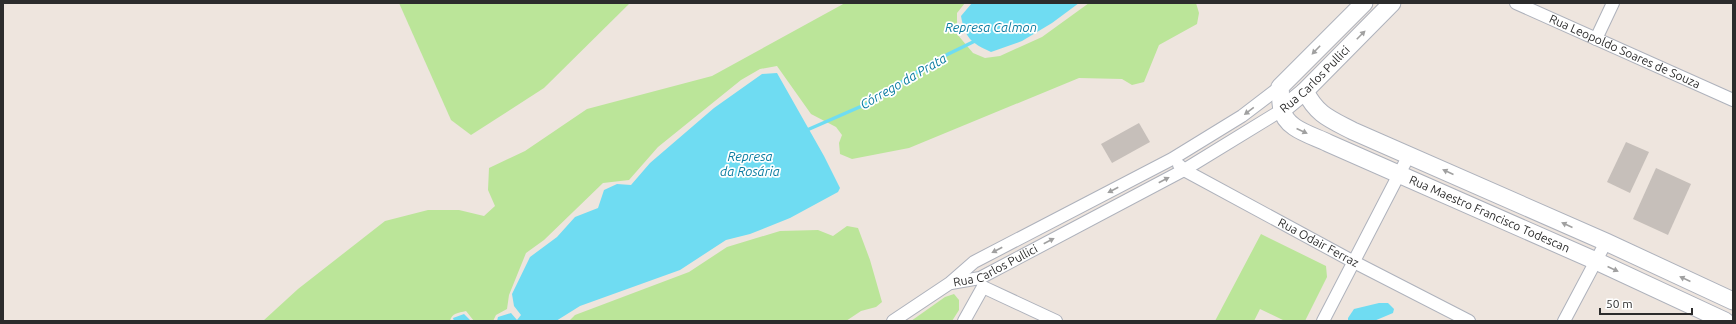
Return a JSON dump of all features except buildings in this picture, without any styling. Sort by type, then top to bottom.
[{"type":"main road","name":"Rua Carlos Pullici","points":[[1280,87],[1364,3]]},
{"type":"main road","name":"Rua Carlos Pullici","points":[[1282,110],[1305,91],[1392,3]]},
{"type":"main road","name":"Rua Maestro Francisco Todescan","points":[[1280,87],[1282,110],[1286,120],[1294,127],[1596,261],[1725,321]]},
{"type":"main road","name":"Rua Maestro Francisco Todescan","points":[[1305,91],[1312,105],[1325,117],[1353,131],[1606,242],[1733,301]]},
{"type":"street","name":"Rua Leopoldo Soares de Souza","points":[[1516,3],[1733,100]]},
{"type":"street","points":[[1596,39],[1613,3]]},
{"type":"street","name":"Rua Carlos Pullici","points":[[950,283],[974,262],[1172,159],[1242,116],[1280,87]]},
{"type":"street","name":"Rua Carlos Pullici","points":[[950,283],[982,282],[1184,170],[1282,110]]},
{"type":"street","points":[[1323,321],[1409,155]]},
{"type":"street","name":"Rua Odair Ferraz","points":[[1172,159],[1184,170],[1354,262],[1469,321]]},
{"type":"street","points":[[1564,321],[1606,242]]},
{"type":"street","points":[[974,262],[982,282],[1056,321]]},
{"type":"street","points":[[964,321],[982,282]]},
{"type":"street","points":[[893,321],[950,283]]},
{"type":"green space","points":[[399,3],[630,3],[544,88],[471,135],[451,120]]},
{"type":"green space","points":[[845,3],[965,3],[957,13],[957,34],[973,53],[985,58],[1000,56],[1042,37],[1089,3],[1196,3],[1199,13],[1197,24],[1159,45],[1144,82],[1132,85],[1122,79],[1079,78],[909,148],[852,159],[840,154],[839,143],[842,135],[836,127],[811,114],[777,66],[760,69],[741,80],[658,147],[629,180],[603,183],[544,240],[526,253],[509,295],[507,309],[496,315],[493,321],[474,321],[466,311],[454,315],[450,321],[263,321],[298,289],[385,221],[428,210],[459,210],[484,216],[495,206],[488,190],[489,168],[525,151],[587,109],[712,76]]},
{"type":"green space","points":[[847,226],[858,228],[870,260],[882,302],[876,307],[861,311],[846,321],[569,321],[575,315],[689,272],[727,247],[780,231],[818,230],[833,236]]},
{"type":"green space","points":[[1261,234],[1326,266],[1327,277],[1305,321],[1285,321],[1260,309],[1254,321],[1215,321]]},
{"type":"green space","points":[[954,294],[959,300],[959,310],[952,321],[911,321],[945,297]]},
{"type":"water","name":"Represa Calmon","points":[[972,3],[1079,3],[1052,23],[1022,41],[991,52],[978,46],[970,39],[965,30],[961,16]]},
{"type":"water","name":"Represa da Rosária","points":[[777,73],[824,156],[840,188],[838,192],[790,218],[750,234],[726,240],[680,270],[580,306],[556,321],[497,321],[498,317],[511,313],[517,320],[521,315],[514,306],[512,294],[530,257],[557,237],[575,217],[598,208],[604,190],[617,184],[631,185],[650,163],[714,108],[762,74]]},
{"type":"water","points":[[1379,303],[1388,303],[1394,309],[1393,313],[1374,321],[1348,321],[1348,318],[1354,309]]},
{"type":"water","points":[[464,314],[471,321],[454,321],[453,318]]},
{"type":"waterway","name":"Córrego da Prata","points":[[807,130],[871,102],[934,61],[977,40]]}]
